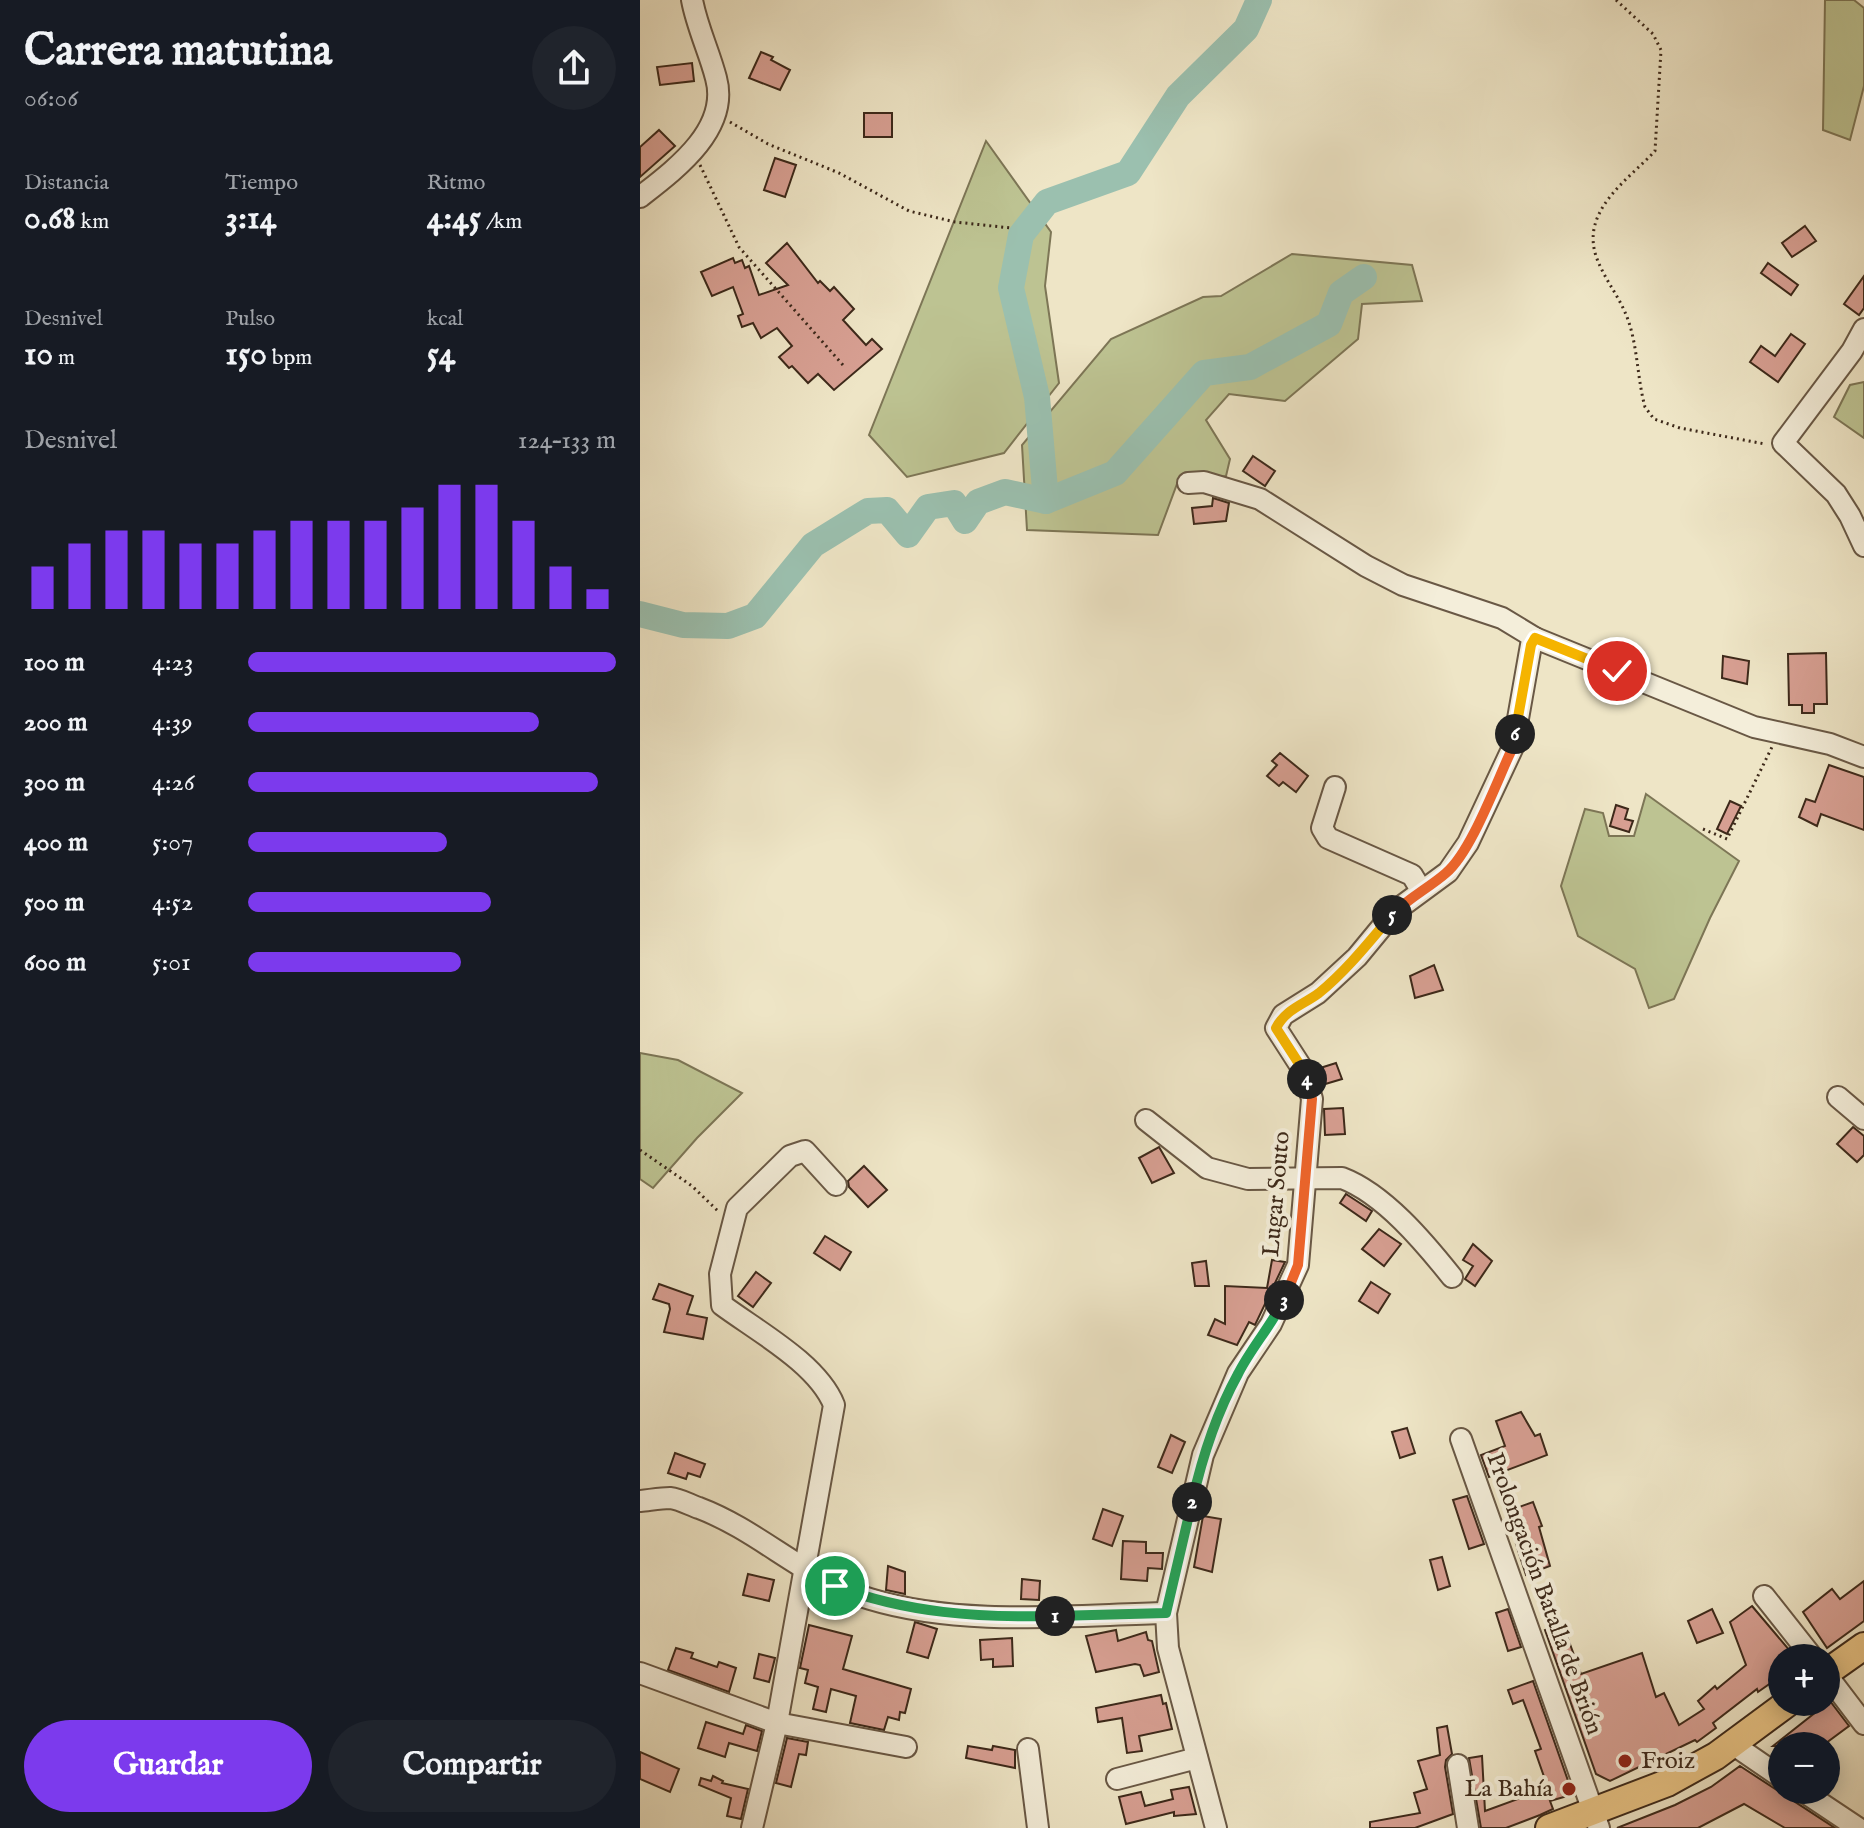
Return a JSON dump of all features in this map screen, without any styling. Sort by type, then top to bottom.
[{"type":"main road","points":[[1840,1664],[1864,1646]]},
{"type":"main road","points":[[1549,1828],[1597,1820],[1734,1745],[1771,1716]]},
{"type":"street","points":[[640,197],[678,167],[712,122],[719,105],[717,80],[695,18],[692,0]]},
{"type":"street","points":[[1864,329],[1852,351],[1783,443],[1836,494],[1864,546]]},
{"type":"street","points":[[1188,483],[1204,482],[1260,499],[1366,566],[1429,595],[1502,618],[1535,638],[1754,727],[1830,744],[1864,757]]},
{"type":"street","name":"Lugar Souto","points":[[1216,1828],[1168,1648],[1166,1613],[1203,1455],[1238,1373],[1271,1324],[1298,1265],[1312,1099],[1305,1073],[1276,1028],[1283,1015],[1318,993],[1357,957],[1395,911],[1448,872],[1468,843],[1513,747],[1531,645],[1535,638]]},
{"type":"street","points":[[1335,787],[1322,828],[1328,838],[1412,875],[1421,890]]},
{"type":"street","points":[[1838,1097],[1864,1119]]},
{"type":"street","points":[[1146,1120],[1207,1168],[1248,1179],[1342,1178],[1356,1183],[1427,1245],[1452,1277]]},
{"type":"street","points":[[752,1828],[777,1723],[834,1405],[823,1385],[797,1360],[722,1305],[720,1274],[737,1208],[790,1156],[805,1151],[836,1185]]},
{"type":"street","name":"Prolongación Batalla de Brión","points":[[1461,1439],[1597,1820]]},
{"type":"street","points":[[640,1501],[672,1498],[724,1517],[835,1586],[869,1599],[950,1614],[1043,1616],[1166,1613]]},
{"type":"street","points":[[1764,1596],[1802,1644]]},
{"type":"street","points":[[640,1673],[777,1723],[906,1747]]},
{"type":"street","points":[[1840,1692],[1864,1724]]},
{"type":"street","points":[[1734,1745],[1768,1768]]},
{"type":"street","points":[[1028,1749],[1038,1828]]},
{"type":"street","points":[[1117,1779],[1197,1758]]},
{"type":"street","points":[[1458,1765],[1468,1828]]},
{"type":"street","points":[[1822,1804],[1858,1828]]},
{"type":"path","points":[[1616,0],[1653,34],[1661,50],[1655,151],[1615,190],[1598,216],[1592,234],[1596,258],[1628,318],[1645,407],[1654,419],[1680,428],[1767,444],[1783,443]]},
{"type":"path","points":[[717,110],[731,123],[768,144],[839,173],[909,211],[955,222],[1011,228]]},
{"type":"path","points":[[693,149],[739,247],[843,365]]},
{"type":"path","points":[[1703,829],[1727,839],[1779,732]]},
{"type":"path","points":[[640,1150],[692,1186],[732,1227]]},
{"type":"green space","points":[[1825,0],[1854,0],[1864,8],[1864,86],[1850,140],[1823,130]]},
{"type":"green space","points":[[986,141],[1051,232],[1045,286],[1059,383],[1004,453],[907,477],[869,435]]},
{"type":"green space","points":[[1292,254],[1412,265],[1422,301],[1362,304],[1358,339],[1285,401],[1229,394],[1206,420],[1230,459],[1226,476],[1177,484],[1158,535],[1027,530],[1022,445],[1111,339],[1203,297],[1221,296]]},
{"type":"green space","points":[[1864,382],[1864,438],[1834,417],[1850,385]]},
{"type":"green space","points":[[1646,794],[1739,861],[1674,999],[1649,1008],[1635,969],[1578,936],[1561,886],[1585,809],[1603,813],[1609,836],[1634,836]]},
{"type":"green space","points":[[640,1053],[678,1060],[742,1093],[653,1188],[640,1179]]},
{"type":"building","points":[[761,52],[790,70],[780,90],[749,78]]},
{"type":"building","points":[[692,63],[694,81],[660,85],[657,67]]},
{"type":"building","points":[[864,113],[892,113],[892,137],[864,137]]},
{"type":"building","points":[[659,130],[675,146],[640,177],[640,147]]},
{"type":"building","points":[[775,158],[796,165],[785,197],[764,190]]},
{"type":"building","points":[[1805,226],[1816,241],[1792,257],[1782,243]]},
{"type":"building","points":[[787,243],[818,283],[820,281],[830,291],[834,287],[854,309],[843,320],[866,345],[872,339],[882,349],[834,390],[818,374],[808,383],[792,366],[789,368],[779,357],[792,346],[777,328],[761,338],[753,323],[742,327],[738,316],[743,314],[733,287],[712,296],[701,272],[733,258],[735,263],[742,260],[745,268],[749,266],[759,295],[788,285],[766,263]]},
{"type":"building","points":[[1768,263],[1798,285],[1791,295],[1761,273]]},
{"type":"building","points":[[1864,276],[1864,308],[1859,315],[1844,304]]},
{"type":"building","points":[[1791,334],[1805,344],[1778,382],[1750,362],[1761,346],[1775,356]]},
{"type":"building","points":[[1253,456],[1275,471],[1265,486],[1243,471]]},
{"type":"building","points":[[1213,498],[1229,503],[1226,521],[1194,524],[1192,508],[1212,506]]},
{"type":"building","points":[[1826,653],[1827,704],[1814,704],[1814,713],[1802,713],[1802,705],[1789,705],[1788,654]]},
{"type":"building","points":[[1723,656],[1749,661],[1747,684],[1722,678]]},
{"type":"building","points":[[1280,753],[1308,776],[1296,792],[1283,782],[1279,786],[1267,776],[1277,765],[1272,761]]},
{"type":"building","points":[[1829,765],[1864,777],[1864,830],[1821,814],[1817,826],[1799,817],[1806,799],[1815,802]]},
{"type":"building","points":[[1730,801],[1741,806],[1727,834],[1717,829]]},
{"type":"building","points":[[1616,805],[1628,809],[1625,819],[1633,821],[1629,832],[1610,826]]},
{"type":"building","points":[[1434,965],[1443,990],[1415,998],[1410,976]]},
{"type":"building","points":[[1336,1063],[1342,1079],[1322,1085],[1317,1069]]},
{"type":"building","points":[[1343,1108],[1345,1134],[1325,1135],[1324,1109]]},
{"type":"building","points":[[1853,1127],[1864,1136],[1864,1155],[1857,1162],[1837,1144]]},
{"type":"building","points":[[1159,1147],[1174,1173],[1152,1183],[1139,1158]]},
{"type":"building","points":[[864,1166],[887,1190],[868,1207],[849,1187],[848,1181]]},
{"type":"building","points":[[1346,1194],[1372,1211],[1366,1221],[1340,1203]]},
{"type":"building","points":[[1379,1229],[1401,1244],[1384,1266],[1362,1249]]},
{"type":"building","points":[[825,1236],[851,1252],[840,1270],[814,1253]]},
{"type":"building","points":[[1473,1244],[1492,1261],[1475,1286],[1465,1279],[1473,1266],[1463,1260]]},
{"type":"building","points":[[1272,1260],[1285,1262],[1255,1325],[1249,1322],[1237,1345],[1208,1335],[1215,1319],[1225,1324],[1225,1286],[1267,1288]]},
{"type":"building","points":[[1206,1261],[1209,1286],[1195,1286],[1192,1263]]},
{"type":"building","points":[[756,1272],[771,1283],[753,1307],[738,1296]]},
{"type":"building","points":[[1371,1282],[1390,1294],[1378,1313],[1359,1301]]},
{"type":"building","points":[[659,1284],[693,1296],[687,1314],[707,1318],[703,1339],[664,1332],[670,1309],[669,1304],[653,1299]]},
{"type":"building","points":[[1521,1412],[1535,1436],[1540,1434],[1547,1455],[1489,1477],[1481,1455],[1505,1446],[1496,1421]]},
{"type":"building","points":[[1407,1428],[1415,1453],[1400,1458],[1392,1432]]},
{"type":"building","points":[[1171,1435],[1185,1442],[1172,1473],[1158,1467]]},
{"type":"building","points":[[675,1453],[705,1464],[700,1477],[688,1473],[686,1479],[668,1473]]},
{"type":"building","points":[[1467,1496],[1484,1544],[1469,1549],[1453,1500]]},
{"type":"building","points":[[1533,1502],[1542,1526],[1539,1527],[1550,1566],[1526,1575],[1516,1544],[1520,1542],[1508,1511]]},
{"type":"building","points":[[1103,1509],[1123,1516],[1112,1546],[1093,1539]]},
{"type":"building","points":[[1203,1516],[1221,1519],[1212,1572],[1194,1567]]},
{"type":"building","points":[[1123,1541],[1146,1542],[1146,1553],[1163,1553],[1162,1569],[1148,1568],[1147,1581],[1121,1579]]},
{"type":"building","points":[[1442,1557],[1450,1586],[1438,1590],[1430,1560]]},
{"type":"building","points":[[888,1566],[905,1572],[905,1594],[886,1590]]},
{"type":"building","points":[[748,1574],[774,1580],[769,1601],[743,1595]]},
{"type":"building","points":[[1022,1579],[1040,1581],[1039,1600],[1021,1599]]},
{"type":"building","points":[[1864,1581],[1864,1621],[1832,1644],[1824,1644],[1803,1612],[1832,1589],[1840,1599]]},
{"type":"building","points":[[1752,1606],[1784,1644],[1768,1644],[1768,1685],[1758,1692],[1757,1689],[1713,1723],[1716,1728],[1697,1742],[1695,1740],[1610,1781],[1596,1774],[1545,1630],[1557,1625],[1562,1638],[1567,1636],[1581,1674],[1642,1653],[1656,1697],[1664,1693],[1679,1725],[1704,1709],[1698,1701],[1746,1665],[1730,1622]]},
{"type":"building","points":[[1508,1609],[1521,1647],[1508,1651],[1496,1613]]},
{"type":"building","points":[[1712,1609],[1723,1633],[1697,1643],[1688,1621]]},
{"type":"building","points":[[915,1622],[937,1629],[928,1658],[907,1652]]},
{"type":"building","points":[[809,1625],[852,1636],[843,1669],[911,1689],[905,1713],[900,1712],[899,1720],[888,1717],[884,1730],[850,1723],[856,1696],[831,1689],[826,1712],[813,1709],[818,1687],[805,1683],[808,1670],[800,1668]]},
{"type":"building","points":[[1116,1630],[1118,1641],[1146,1632],[1148,1640],[1152,1641],[1159,1672],[1144,1676],[1140,1665],[1135,1664],[1096,1672],[1086,1636]]},
{"type":"building","points":[[1012,1638],[1013,1666],[993,1667],[993,1659],[981,1660],[980,1640]]},
{"type":"building","points":[[676,1648],[693,1653],[691,1658],[717,1667],[719,1662],[736,1668],[729,1692],[668,1670]]},
{"type":"building","points":[[759,1654],[775,1658],[769,1682],[754,1678]]},
{"type":"building","points":[[1533,1681],[1571,1795],[1550,1801],[1553,1809],[1506,1828],[1481,1828],[1469,1758],[1482,1756],[1485,1811],[1548,1788],[1535,1751],[1541,1749],[1523,1700],[1513,1704],[1508,1690]]},
{"type":"building","points":[[1161,1695],[1172,1729],[1139,1736],[1142,1751],[1127,1753],[1122,1718],[1098,1722],[1096,1708]]},
{"type":"building","points":[[1840,1714],[1849,1726],[1840,1733],[1791,1732],[1811,1716]]},
{"type":"building","points":[[706,1722],[743,1734],[746,1725],[762,1731],[757,1751],[729,1743],[725,1757],[698,1748]]},
{"type":"building","points":[[1447,1726],[1452,1754],[1446,1760],[1445,1767],[1453,1814],[1415,1828],[1370,1828],[1370,1822],[1420,1813],[1414,1793],[1427,1789],[1418,1761],[1440,1755],[1437,1728]]},
{"type":"building","points":[[787,1738],[808,1742],[806,1755],[799,1754],[791,1787],[776,1783]]},
{"type":"building","points":[[968,1746],[1015,1750],[1015,1768],[966,1758]]},
{"type":"building","points":[[640,1752],[679,1769],[670,1792],[640,1779]]},
{"type":"building","points":[[1740,1766],[1768,1784],[1768,1804],[1798,1804],[1835,1828],[1785,1828],[1744,1804],[1698,1828],[1617,1828],[1711,1787]]},
{"type":"building","points":[[713,1776],[722,1783],[748,1789],[741,1819],[727,1816],[731,1798],[699,1785],[701,1778],[711,1781]]},
{"type":"building","points":[[1189,1787],[1196,1814],[1174,1816],[1174,1812],[1126,1824],[1119,1797],[1141,1792],[1145,1806],[1173,1799],[1171,1790]]},
{"type":"waterway","points":[[1046,501],[1037,397],[1011,288],[1021,235],[1047,202],[1128,173],[1178,96],[1246,29],[1259,0]]},
{"type":"waterway","points":[[640,614],[683,625],[728,626],[755,616],[813,545],[868,511],[887,510],[908,535],[928,507],[954,503],[965,521],[978,502],[1005,492],[1046,501],[1115,473],[1204,373],[1250,367],[1329,324],[1341,293],[1364,277]]},
{"type":"place","name":"Froiz","points":[[1625,1761]]},
{"type":"place","name":"La Bahía","points":[[1569,1789]]},
{"type":"route","points":[[835,1586],[869,1599],[950,1614],[1043,1616],[1166,1613],[1203,1455],[1238,1373],[1271,1324],[1298,1265],[1312,1099],[1305,1073],[1276,1028],[1283,1015],[1318,993],[1357,957],[1395,911],[1448,872],[1468,843],[1513,747],[1531,645],[1535,638],[1617,671]]}]
